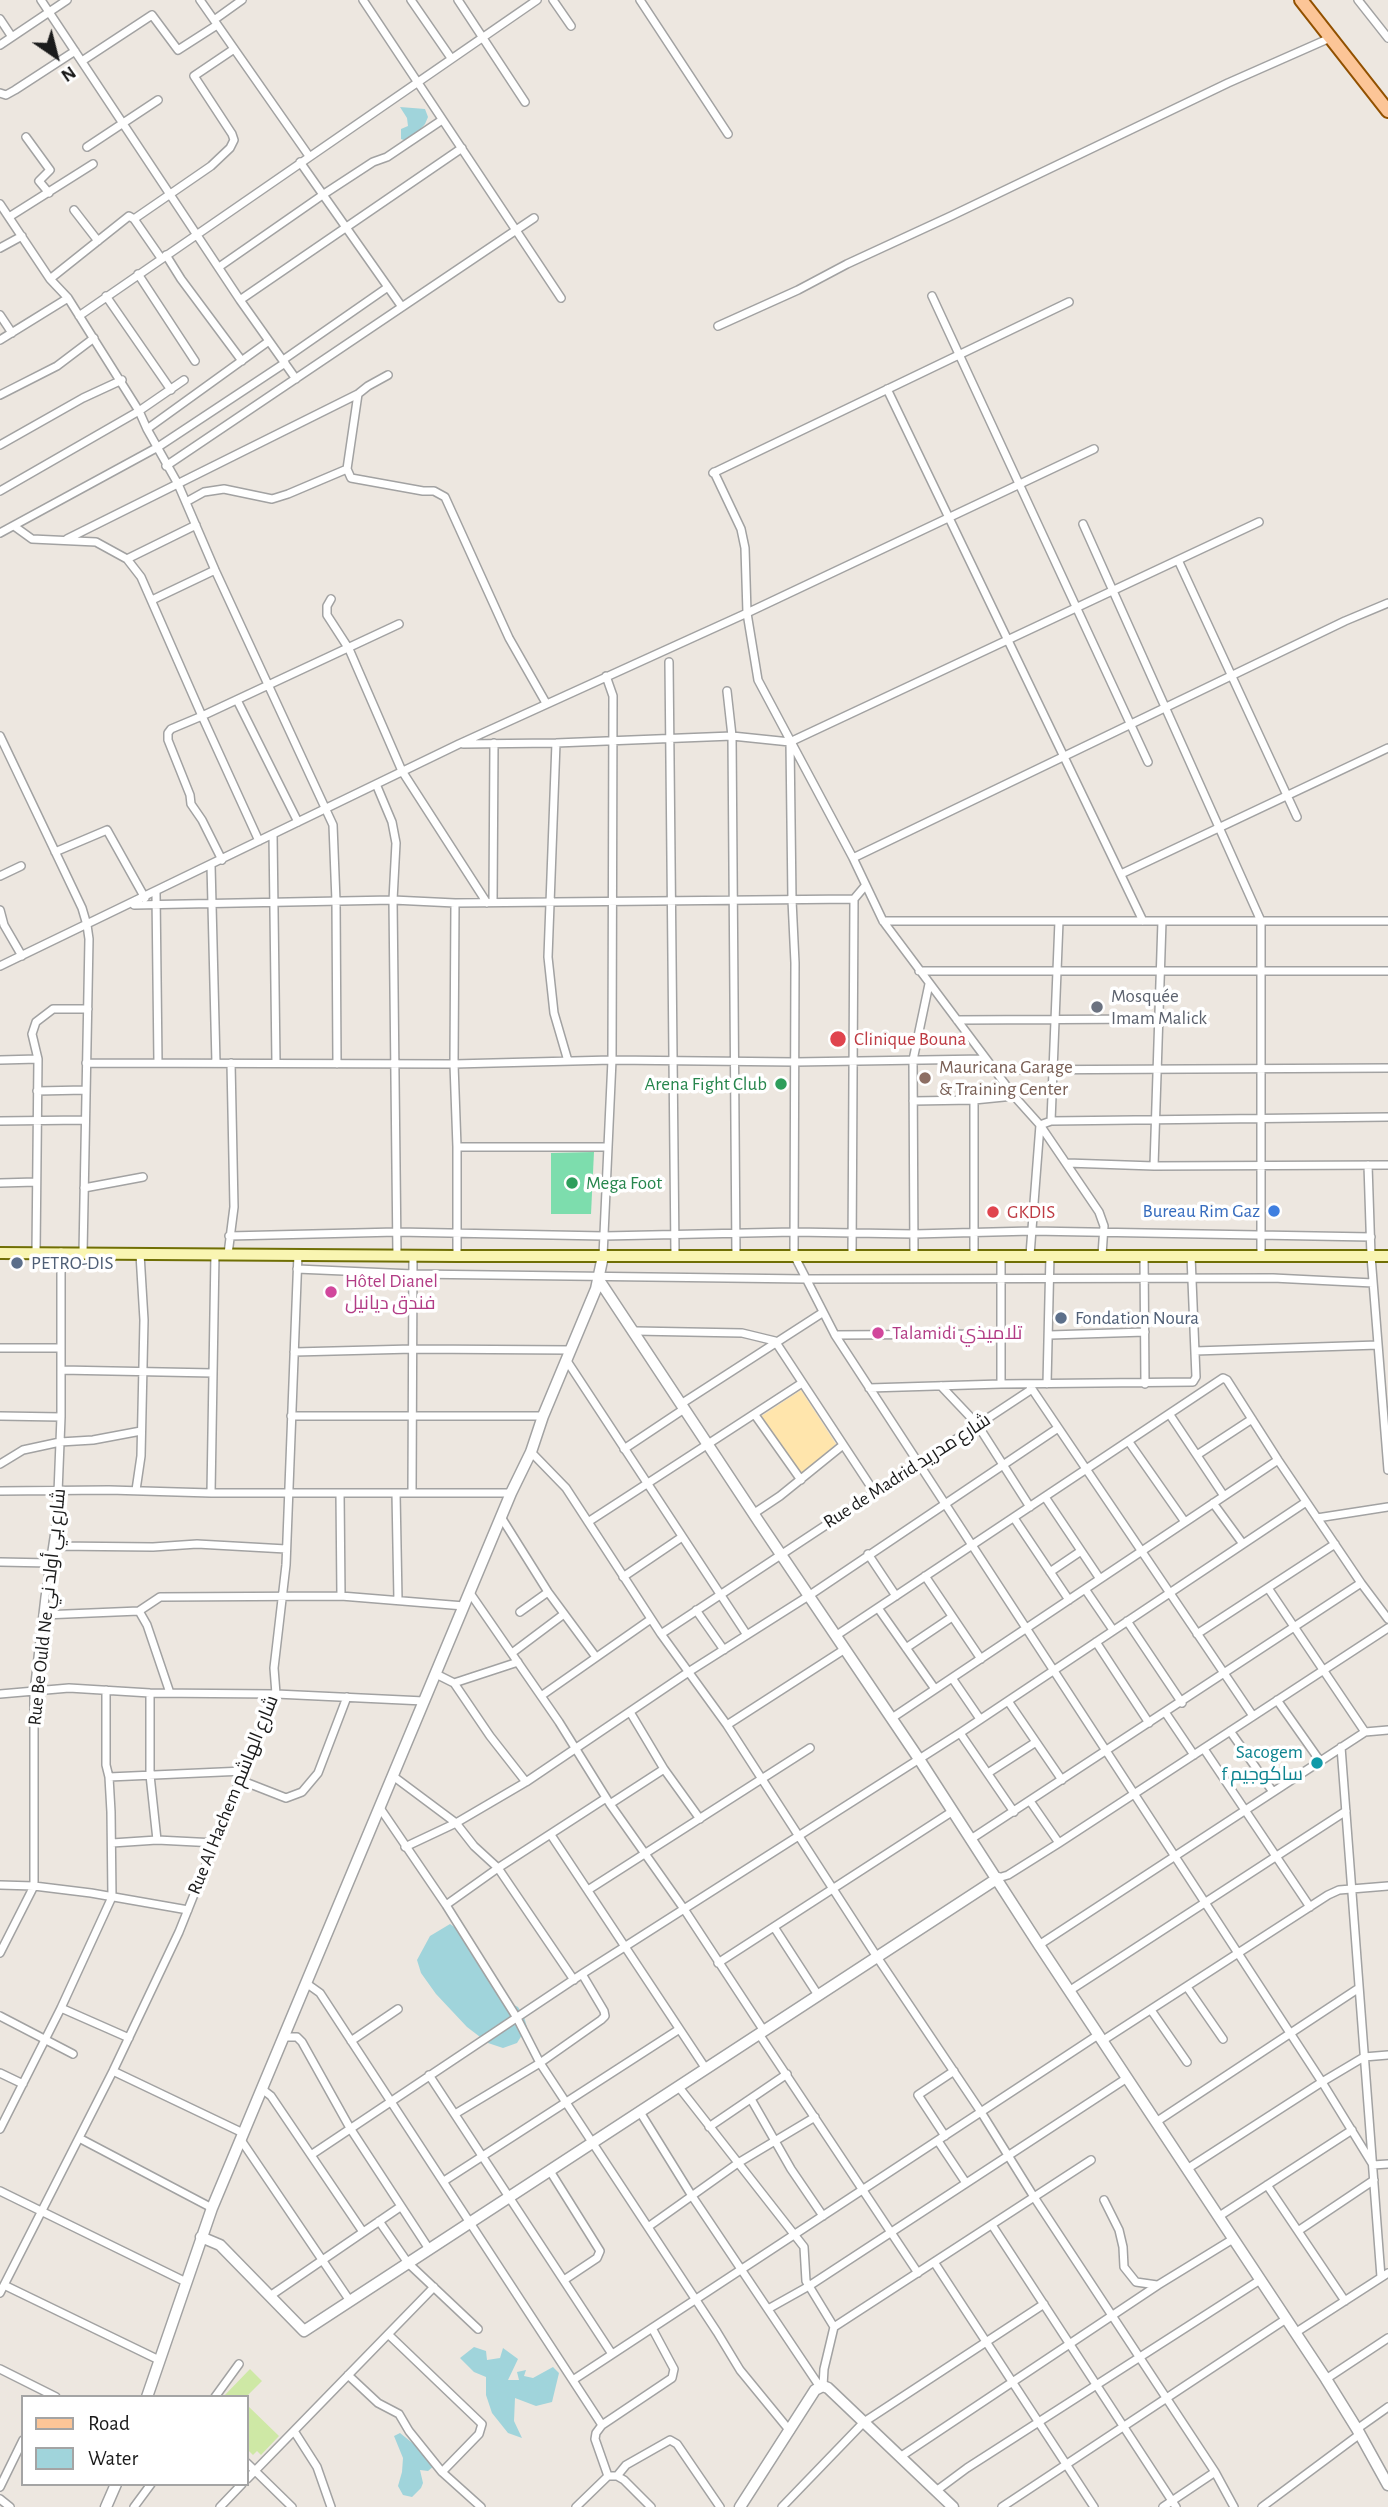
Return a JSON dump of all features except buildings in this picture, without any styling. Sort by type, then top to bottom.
[{"type":"main road","points":[[1301,0],[1388,111]]},
{"type":"main road","points":[[0,1252],[457,1256],[1388,1256]]},
{"type":"street","points":[[41,0],[240,300],[296,379]]},
{"type":"street","points":[[0,45],[67,0]]},
{"type":"street","points":[[200,0],[309,156]]},
{"type":"street","points":[[82,61],[152,15],[178,50],[242,0]]},
{"type":"street","points":[[363,0],[561,299]]},
{"type":"street","points":[[411,0],[451,58]]},
{"type":"street","points":[[458,0],[525,102]]},
{"type":"street","points":[[79,316],[537,0]]},
{"type":"street","points":[[554,0],[571,26]]},
{"type":"street","points":[[640,0],[727,134]]},
{"type":"street","points":[[1358,0],[1388,38]]},
{"type":"street","points":[[0,19],[12,37]]},
{"type":"street","points":[[718,326],[1227,83],[1330,38]]},
{"type":"street","points":[[134,219],[211,166],[232,144],[232,134],[226,122],[194,76],[234,49]]},
{"type":"street","points":[[0,93],[6,95],[15,90],[75,51]]},
{"type":"street","points":[[87,147],[159,100]]},
{"type":"street","points":[[219,267],[324,194],[373,162],[387,157],[442,120]]},
{"type":"street","points":[[26,137],[50,170],[40,181],[49,193]]},
{"type":"street","points":[[240,300],[461,148]]},
{"type":"street","points":[[300,162],[402,307]]},
{"type":"street","points":[[9,217],[93,164]]},
{"type":"street","points":[[0,204],[50,279],[68,298],[139,411],[146,429],[178,484],[333,825],[337,1064]]},
{"type":"street","points":[[74,210],[97,241]]},
{"type":"street","points":[[50,279],[129,216],[164,256],[242,361]]},
{"type":"street","points":[[166,466],[534,218]]},
{"type":"street","points":[[0,248],[22,236]]},
{"type":"street","points":[[138,274],[195,361]]},
{"type":"street","points":[[0,533],[158,447],[284,362],[388,287]]},
{"type":"street","points":[[106,296],[171,390]]},
{"type":"street","points":[[932,296],[1148,762]]},
{"type":"street","points":[[0,340],[68,298]]},
{"type":"street","points":[[1069,302],[712,473],[741,529],[745,548],[747,613],[758,680],[853,858],[883,921],[1014,1096],[1040,1125],[1099,1212],[1103,1232],[1102,1255]]},
{"type":"street","points":[[0,315],[12,333]]},
{"type":"street","points":[[0,395],[57,366],[94,338]]},
{"type":"street","points":[[146,429],[269,341]]},
{"type":"street","points":[[65,541],[358,394],[388,375]]},
{"type":"street","points":[[0,445],[83,398],[122,380]]},
{"type":"street","points":[[0,491],[139,411],[184,380]]},
{"type":"street","points":[[887,389],[1143,921]]},
{"type":"street","points":[[358,394],[347,470],[351,478],[434,491],[445,497],[509,638],[546,704]]},
{"type":"street","points":[[0,966],[459,744],[747,613],[1094,449]]},
{"type":"street","points":[[186,502],[204,492],[224,489],[272,499],[347,470]]},
{"type":"street","points":[[459,744],[732,736],[790,742],[1259,522]]},
{"type":"street","points":[[1083,524],[1261,921],[1261,1256]]},
{"type":"street","points":[[14,526],[32,539],[96,542],[127,559],[141,577],[152,600],[259,841]]},
{"type":"street","points":[[127,559],[196,526]]},
{"type":"street","points":[[1178,560],[1297,817]]},
{"type":"street","points":[[152,600],[215,570]]},
{"type":"street","points":[[331,600],[327,606],[327,615],[349,649],[402,771],[490,903]]},
{"type":"street","points":[[853,858],[1388,603]]},
{"type":"street","points":[[222,860],[191,804],[190,795],[168,740],[168,733],[399,624]]},
{"type":"street","points":[[670,662],[675,1254]]},
{"type":"street","points":[[148,2395],[212,2208],[501,1517],[531,1452],[543,1416],[600,1278],[612,1060],[613,696],[606,676]]},
{"type":"street","points":[[727,691],[732,736],[736,1255]]},
{"type":"street","points":[[237,700],[298,822]]},
{"type":"street","points":[[0,736],[82,908],[87,925],[83,1253]]},
{"type":"street","points":[[790,742],[795,963],[794,1255],[835,1335],[1322,2082],[1373,2165]]},
{"type":"street","points":[[490,903],[494,743]]},
{"type":"street","points":[[556,743],[548,957],[554,1013],[568,1061]]},
{"type":"street","points":[[1121,874],[1388,748]]},
{"type":"street","points":[[376,784],[393,822],[396,844],[393,900],[397,1255]]},
{"type":"street","points":[[55,852],[107,830],[145,898]]},
{"type":"street","points":[[273,834],[276,902],[276,1063]]},
{"type":"street","points":[[211,865],[216,1063]]},
{"type":"street","points":[[0,876],[21,866]]},
{"type":"street","points":[[852,1255],[854,899],[865,886]]},
{"type":"street","points":[[156,892],[158,1063]]},
{"type":"street","points":[[130,905],[393,900],[490,903],[854,899]]},
{"type":"street","points":[[455,903],[457,1256]]},
{"type":"street","points":[[0,910],[4,925],[22,956]]},
{"type":"street","points":[[883,921],[1388,921]]},
{"type":"street","points":[[1051,1121],[1059,921]]},
{"type":"street","points":[[1154,1166],[1162,921]]},
{"type":"street","points":[[919,971],[1388,971]]},
{"type":"street","points":[[914,1256],[913,1060],[929,984]]},
{"type":"street","points":[[36,1253],[38,1059],[32,1034],[36,1022],[53,1009],[88,1009]]},
{"type":"street","points":[[957,1020],[1158,1020]]},
{"type":"street","points":[[0,1060],[38,1059]]},
{"type":"street","points":[[86,1063],[454,1064],[673,1059],[795,1062],[986,1059]]},
{"type":"street","points":[[228,1254],[234,1208],[231,1063]]},
{"type":"street","points":[[994,1070],[1388,1068]]},
{"type":"street","points":[[37,1091],[86,1090]]},
{"type":"street","points":[[913,1101],[1014,1096]]},
{"type":"street","points":[[974,1100],[974,1255]]},
{"type":"street","points":[[1040,1125],[1051,1121],[1388,1117]]},
{"type":"street","points":[[0,1121],[85,1120]]},
{"type":"street","points":[[1030,1255],[1040,1125]]},
{"type":"street","points":[[457,1147],[608,1147]]},
{"type":"street","points":[[1067,1163],[1154,1166],[1388,1165]]},
{"type":"street","points":[[1368,1165],[1371,1256],[1378,1345],[1384,1370],[1388,1470]]},
{"type":"street","points":[[84,1188],[143,1177]]},
{"type":"street","points":[[0,1183],[36,1182]]},
{"type":"street","points":[[229,1236],[397,1232],[604,1236],[1032,1231],[1371,1237]]},
{"type":"street","name":"Rue Be Ould Ne شارع بي أولد ني","points":[[0,1953],[34,1886],[34,1692],[54,1546],[58,1492],[61,1252]]},
{"type":"street","points":[[136,1490],[142,1430],[144,1320],[140,1254]]},
{"type":"street","points":[[211,1493],[215,1254]]},
{"type":"street","name":"Rue Al Hachem شارع الهاشم","points":[[0,2294],[113,2071],[188,1910],[276,1694],[274,1668],[286,1549],[298,1254]]},
{"type":"street","points":[[412,1493],[413,1255]]},
{"type":"street","points":[[1001,1255],[1002,1384]]},
{"type":"street","points":[[1047,1384],[1050,1255]]},
{"type":"street","points":[[1144,1255],[1145,1384]]},
{"type":"street","points":[[869,1388],[1193,1382],[1196,1377],[1191,1256]]},
{"type":"street","points":[[298,1269],[600,1278],[1145,1277],[1273,1278],[1373,1283]]},
{"type":"street","points":[[600,1278],[753,1514],[837,1635],[998,1878],[1069,1991],[1326,2379],[1388,2485]]},
{"type":"street","points":[[624,1449],[775,1341],[822,1313]]},
{"type":"street","points":[[635,1331],[742,1333],[775,1341],[875,1493]]},
{"type":"street","points":[[1050,1335],[1145,1332]]},
{"type":"street","points":[[835,1335],[1002,1334]]},
{"type":"street","points":[[1195,1351],[1378,1345]]},
{"type":"street","points":[[0,1348],[61,1348]]},
{"type":"street","points":[[294,1352],[413,1349],[569,1355]]},
{"type":"street","points":[[569,1355],[624,1449],[747,1635]]},
{"type":"street","points":[[61,1370],[213,1373]]},
{"type":"street","points":[[837,1635],[1223,1378],[1227,1380],[1306,1502],[1388,1619]]},
{"type":"street","points":[[589,1521],[802,1383]]},
{"type":"street","points":[[941,1386],[977,1424],[1030,1507]]},
{"type":"street","points":[[1030,1386],[1253,1716]]},
{"type":"street","name":"Rue de Madrid شارع مدريد","points":[[661,1634],[875,1493],[1030,1386]]},
{"type":"street","points":[[755,1415],[801,1480]]},
{"type":"street","points":[[1170,1415],[1224,1496]]},
{"type":"street","points":[[0,1416],[61,1417]]},
{"type":"street","points":[[291,1416],[543,1416]]},
{"type":"street","points":[[1197,1455],[1252,1419]]},
{"type":"street","points":[[405,1847],[456,1822],[526,1782],[1058,1428]]},
{"type":"street","points":[[0,1464],[23,1450],[142,1430]]},
{"type":"street","points":[[1129,1442],[1185,1522]]},
{"type":"street","points":[[753,1514],[801,1480],[843,1445]]},
{"type":"street","points":[[531,1452],[566,1488],[661,1634],[727,1725],[981,2112],[1234,2507]]},
{"type":"street","points":[[892,1718],[1278,1460]]},
{"type":"street","points":[[0,1491],[512,1493]]},
{"type":"street","points":[[340,1493],[341,1596]]},
{"type":"street","points":[[396,1493],[398,1600]]},
{"type":"street","points":[[1045,1497],[1100,1579]]},
{"type":"street","points":[[310,2155],[626,1946],[960,1733],[1306,1502]]},
{"type":"street","points":[[1213,1503],[1243,1544]]},
{"type":"street","points":[[1317,1518],[1388,1507]]},
{"type":"street","points":[[501,1517],[548,1592],[596,1657]]},
{"type":"street","points":[[1014,1518],[1069,1600]]},
{"type":"street","points":[[623,1577],[682,1537]]},
{"type":"street","points":[[54,1546],[153,1547],[197,1544],[286,1549]]},
{"type":"street","points":[[1197,1634],[1335,1544]]},
{"type":"street","points":[[1050,1572],[1081,1551]]},
{"type":"street","points":[[868,1554],[896,1596]]},
{"type":"street","points":[[0,1562],[50,1563]]},
{"type":"street","points":[[925,1576],[981,1659]]},
{"type":"street","points":[[971,1839],[1295,1629],[1361,1583]]},
{"type":"street","points":[[1268,1588],[1365,1731]]},
{"type":"street","points":[[1086,1589],[1113,1630]]},
{"type":"street","points":[[470,1592],[575,1747],[608,1801],[684,1909],[815,2117],[918,2273]]},
{"type":"street","points":[[520,1612],[548,1592]]},
{"type":"street","points":[[43,1615],[139,1611],[160,1597],[341,1596],[464,1606]]},
{"type":"street","points":[[878,1608],[934,1689]]},
{"type":"street","points":[[696,1609],[724,1650]]},
{"type":"street","points":[[139,1611],[147,1625],[170,1693]]},
{"type":"street","points":[[512,1653],[564,1614]]},
{"type":"street","points":[[906,1648],[953,1617]]},
{"type":"street","points":[[541,1696],[651,1619]]},
{"type":"street","points":[[1127,1621],[1182,1703]]},
{"type":"street","points":[[201,2237],[220,2245],[304,2331],[998,1878],[1059,1843],[1388,1628]]},
{"type":"street","points":[[1096,1642],[1149,1723]]},
{"type":"street","points":[[727,1725],[845,1649]]},
{"type":"street","points":[[454,1683],[518,1662]]},
{"type":"street","points":[[436,1674],[454,1683],[526,1782]]},
{"type":"street","points":[[952,1678],[980,1719]]},
{"type":"street","points":[[0,1694],[69,1688],[425,1701]]},
{"type":"street","points":[[0,2129],[61,2008],[112,1897],[109,1777],[106,1765],[106,1690]]},
{"type":"street","points":[[150,1693],[150,1775],[156,1840]]},
{"type":"street","points":[[240,1780],[286,1798],[302,1792],[318,1773],[347,1697]]},
{"type":"street","points":[[1277,1700],[1320,1761]]},
{"type":"street","points":[[1008,1701],[1062,1780]]},
{"type":"street","points":[[630,1712],[664,1769],[700,1819]]},
{"type":"street","points":[[1165,1712],[1194,1755]]},
{"type":"street","points":[[1039,1945],[1365,1731],[1388,1730]]},
{"type":"street","points":[[1230,1731],[1273,1792]]},
{"type":"street","points":[[960,1733],[1014,1812]]},
{"type":"street","points":[[988,1773],[1036,1742]]},
{"type":"street","points":[[1295,2333],[1384,2275],[1374,2180],[1341,1747]]},
{"type":"street","points":[[588,1890],[810,1748]]},
{"type":"street","points":[[1203,1749],[1310,1906]]},
{"type":"street","points":[[446,1905],[498,1868],[664,1769]]},
{"type":"street","points":[[109,1777],[244,1771]]},
{"type":"street","points":[[393,1776],[456,1822],[474,1846],[498,1868],[574,1980]]},
{"type":"street","points":[[1030,1801],[1059,1843]]},
{"type":"street","points":[[380,1808],[446,1905],[517,2018],[540,2063],[748,2383],[790,2431]]},
{"type":"street","points":[[718,1963],[953,1811]]},
{"type":"street","points":[[1069,1991],[1346,1811]]},
{"type":"street","points":[[551,1835],[706,2069]]},
{"type":"street","points":[[111,1843],[156,1840],[216,1843]]},
{"type":"street","points":[[0,1885],[34,1886],[188,1910]]},
{"type":"street","points":[[573,2380],[981,2112],[1100,2038],[1151,2010],[1310,1906],[1339,1890],[1388,1886]]},
{"type":"street","points":[[774,1927],[818,1995]]},
{"type":"street","points":[[455,2114],[540,2063],[605,2016],[582,1975]]},
{"type":"street","points":[[306,1983],[320,1993],[602,2425]]},
{"type":"street","points":[[1187,1987],[1223,2039]]},
{"type":"street","points":[[1156,2122],[1359,1988]]},
{"type":"street","points":[[61,2008],[128,2039]]},
{"type":"street","points":[[351,2041],[398,2009]]},
{"type":"street","points":[[1151,2010],[1187,2062]]},
{"type":"street","points":[[0,2016],[73,2054]]},
{"type":"street","points":[[444,2181],[678,2029]]},
{"type":"street","points":[[284,2037],[297,2037],[302,2042],[350,2128],[429,2249]]},
{"type":"street","points":[[1187,2169],[1364,2057],[1388,2055]]},
{"type":"street","points":[[113,2071],[242,2137],[350,2301]]},
{"type":"street","points":[[954,2071],[918,2095],[966,2183]]},
{"type":"street","points":[[0,2073],[23,2084]]},
{"type":"street","points":[[709,2127],[788,2074]]},
{"type":"street","points":[[429,2075],[612,2354]]},
{"type":"street","points":[[768,2309],[809,2286],[1127,2078]]},
{"type":"street","points":[[678,2086],[804,2247],[806,2281],[834,2327]]},
{"type":"street","points":[[262,2089],[271,2096],[363,2232]]},
{"type":"street","points":[[751,2099],[823,2216]]},
{"type":"street","points":[[640,2112],[692,2196],[821,2386],[828,2388],[953,2507]]},
{"type":"street","points":[[648,2227],[738,2163],[815,2117]]},
{"type":"street","points":[[1218,2217],[1352,2130]]},
{"type":"street","points":[[79,2138],[212,2208]]},
{"type":"street","points":[[740,2507],[815,2390],[821,2386],[834,2327],[1091,2160]]},
{"type":"street","points":[[1373,2165],[1388,2164]]},
{"type":"street","points":[[550,2171],[600,2250],[597,2258],[564,2280]]},
{"type":"street","points":[[1298,2231],[1374,2180]]},
{"type":"street","points":[[1267,2185],[1345,2301]]},
{"type":"street","points":[[0,2191],[186,2282]]},
{"type":"street","points":[[1104,2200],[1119,2230],[1124,2247],[1124,2267],[1136,2281],[1158,2285]]},
{"type":"street","points":[[270,2296],[400,2207]]},
{"type":"street","points":[[379,2221],[408,2263],[478,2329]]},
{"type":"street","points":[[992,2225],[1174,2504]]},
{"type":"street","points":[[900,2456],[1158,2285],[1233,2239]]},
{"type":"street","points":[[934,2262],[1094,2507]]},
{"type":"street","points":[[936,2491],[967,2468],[1260,2280]]},
{"type":"street","points":[[4,2285],[159,2360]]},
{"type":"street","points":[[248,2478],[434,2287]]},
{"type":"street","points":[[782,2507],[864,2422],[1044,2304]]},
{"type":"street","points":[[1002,2507],[1286,2319]]},
{"type":"street","points":[[608,2476],[595,2439],[596,2433],[602,2425],[672,2378],[674,2369],[652,2328]]},
{"type":"street","points":[[389,2335],[482,2424],[479,2434],[442,2472]]},
{"type":"street","points":[[1326,2379],[1388,2338]]},
{"type":"street","points":[[216,2395],[239,2364]]},
{"type":"street","points":[[0,2369],[45,2394]]},
{"type":"street","points":[[348,2375],[378,2403],[399,2414],[442,2472],[481,2507]]},
{"type":"street","points":[[1262,2507],[1388,2407]]},
{"type":"street","points":[[294,2431],[317,2467],[331,2507]]},
{"type":"street","points":[[617,2476],[626,2465],[670,2440],[677,2444],[720,2507]]},
{"type":"street","points":[[0,2487],[21,2445]]},
{"type":"street","points":[[248,2464],[292,2507]]},
{"type":"street","points":[[1163,2507],[1174,2504],[1214,2472]]},
{"type":"street","points":[[576,2507],[608,2476],[617,2476],[624,2480],[651,2507]]},
{"type":"street","points":[[106,2507],[115,2486]]},
{"type":"street","points":[[134,2507],[150,2486]]},
{"type":"street","points":[[220,2507],[240,2486]]},
{"type":"street","points":[[0,2498],[10,2507]]},
{"type":"green space","name":"Mega Foot","points":[[594,1152],[591,1214],[551,1214],[551,1153]]},
{"type":"green space","points":[[250,2369],[262,2381],[248,2395],[225,2395]]},
{"type":"green space","points":[[248,2406],[279,2436],[261,2455],[257,2451],[253,2455],[248,2450]]},
{"type":"sand","points":[[801,1390],[836,1444],[801,1474],[760,1417]]},
{"type":"water","points":[[400,107],[425,109],[428,117],[409,142],[401,139],[401,129],[408,126],[407,118]]},
{"type":"water","points":[[450,1924],[459,1930],[481,1962],[490,1983],[504,2000],[518,2007],[524,2017],[527,2027],[517,2043],[503,2048],[488,2043],[467,2027],[436,1994],[421,1973],[417,1960],[430,1936]]},
{"type":"water","points":[[474,2347],[486,2351],[487,2360],[500,2358],[503,2348],[518,2359],[508,2380],[519,2380],[517,2372],[526,2370],[524,2376],[533,2378],[553,2367],[559,2373],[552,2402],[536,2406],[515,2398],[514,2421],[522,2438],[508,2433],[492,2413],[486,2395],[486,2377],[474,2372],[460,2358]]},
{"type":"water","points":[[400,2433],[431,2458],[435,2465],[428,2471],[420,2470],[423,2483],[412,2497],[403,2495],[398,2486],[403,2458],[394,2436]]},
{"type":"place","name":"Mosquée Imam Malick","points":[[1097,1007]]},
{"type":"place","name":"Clinique Bouna","points":[[838,1039]]},
{"type":"place","name":"Mauricana Garage & Training Center","points":[[925,1078]]},
{"type":"place","name":"Arena Fight Club","points":[[781,1084]]},
{"type":"place","name":"Mega Foot","points":[[572,1183]]},
{"type":"place","name":"Bureau Rim Gaz","points":[[1274,1211]]},
{"type":"place","name":"GKDIS","points":[[993,1212]]},
{"type":"place","name":"PETRO-DIS","points":[[17,1263]]},
{"type":"place","name":"Hôtel Dianel فندق ديانيل","points":[[331,1292]]},
{"type":"place","name":"Fondation Noura","points":[[1061,1318]]},
{"type":"place","name":"Talamidi تلاميذي","points":[[878,1333]]},
{"type":"place","name":"Sacogem f ساكوجيم","points":[[1317,1763]]}]
